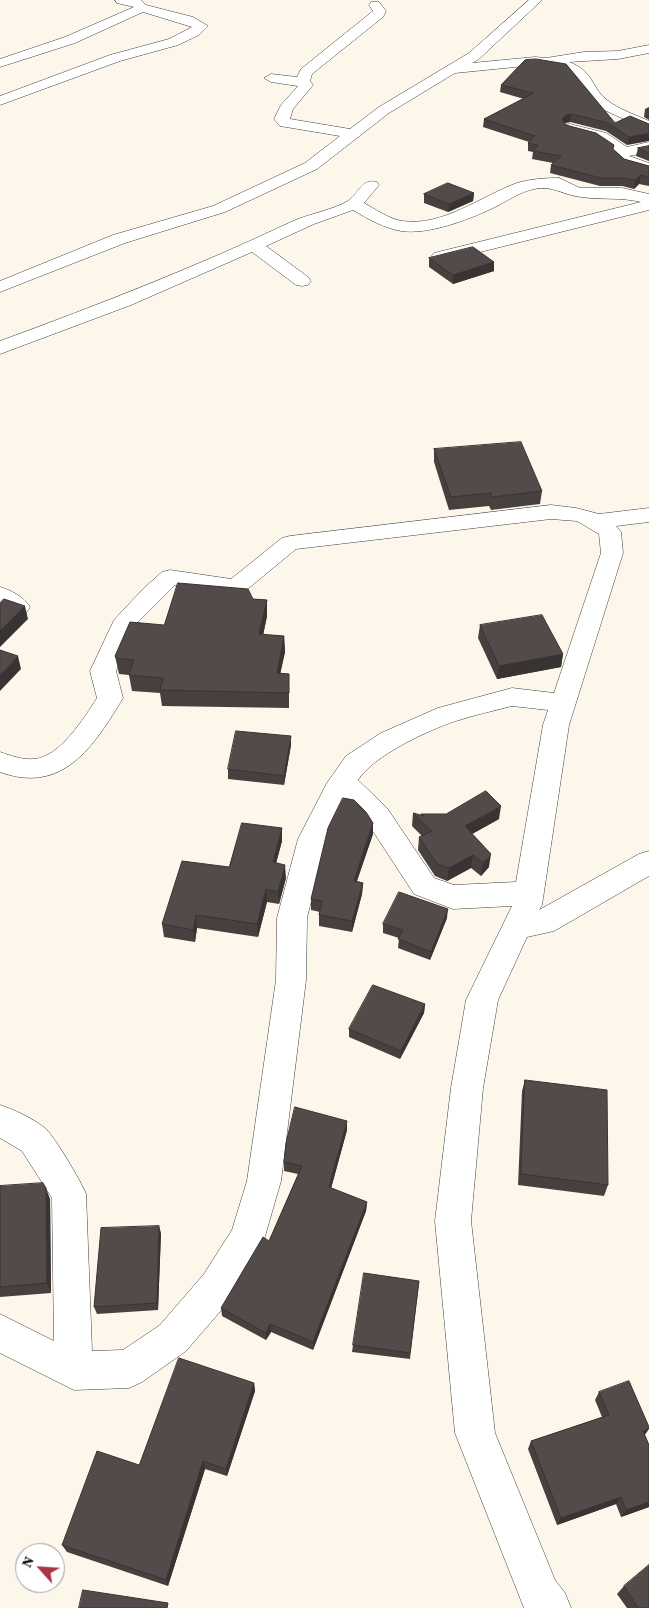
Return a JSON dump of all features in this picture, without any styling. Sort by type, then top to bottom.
[{"type":"street","points":[[0,101],[24,94],[116,58],[178,40],[196,32],[201,26],[188,20],[142,8],[137,3],[121,0]]},
{"type":"street","points":[[0,287],[119,239],[219,210],[311,166],[384,110],[474,56],[536,0]]},
{"type":"street","points":[[353,134],[298,126],[281,120],[286,108],[305,88],[306,85],[303,82],[306,72],[378,14],[380,11],[375,5]]},
{"type":"street","points":[[0,62],[70,40],[142,8]]},
{"type":"street","points":[[547,62],[584,56],[618,55],[649,49]]},
{"type":"street","points":[[452,69],[528,61],[547,62],[573,68],[583,76],[601,103],[649,127]]},
{"type":"street","points":[[271,78],[303,82]]},
{"type":"street","points":[[570,128],[601,136],[624,152],[649,147]]},
{"type":"street","points":[[624,152],[621,156],[624,160],[649,168]]},
{"type":"street","points":[[354,204],[381,220],[403,227],[420,228],[480,209],[521,186],[546,182],[559,183],[572,192],[625,194],[649,199]]},
{"type":"street","points":[[2,345],[125,301],[308,220],[354,204],[371,185]]},
{"type":"street","points":[[440,257],[649,205]]},
{"type":"street","points":[[254,245],[302,281]]},
{"type":"street","points":[[0,762],[13,769],[40,770],[67,756],[90,730],[110,698],[103,671],[126,620],[170,577],[236,587],[290,543],[551,512],[582,514],[599,521],[610,532],[612,553],[556,725],[527,904],[482,1000],[467,1088],[453,1222],[475,1433],[540,1595],[550,1608]]},
{"type":"street","points":[[599,521],[649,515]]},
{"type":"street","points":[[0,1333],[74,1372],[129,1369],[173,1338],[217,1287],[248,1238],[264,1181],[292,980],[292,918],[312,839],[342,782],[355,763],[390,740],[447,714],[512,696],[563,703]]},
{"type":"street","points":[[342,782],[377,815],[424,886],[453,897],[529,893]]},
{"type":"street","points":[[516,928],[544,922],[649,862]]},
{"type":"street","points":[[0,1120],[34,1140],[69,1194],[74,1372]]},
{"type":"building","points":[[536,59],[566,64],[615,123],[630,116],[649,124],[649,133],[629,137],[608,123],[572,114],[566,115],[562,119],[566,125],[596,133],[614,145],[613,149],[624,159],[649,166],[649,177],[641,175],[635,180],[601,178],[551,165],[561,156],[533,151],[538,145],[528,143],[535,136],[484,119],[534,93],[501,85],[525,60]]},
{"type":"building","points":[[649,146],[649,153],[638,148]]},
{"type":"building","points":[[448,183],[474,193],[449,204],[424,194]]},
{"type":"building","points":[[473,247],[494,262],[453,275],[429,258]]},
{"type":"building","points":[[521,442],[542,491],[492,497],[491,493],[451,497],[434,449]]},
{"type":"building","points":[[178,583],[248,589],[253,599],[267,600],[259,634],[284,636],[277,673],[289,674],[289,693],[160,690],[163,678],[129,675],[134,660],[116,658],[115,656],[130,622],[164,625]]},
{"type":"building","points":[[4,599],[25,606],[0,631],[0,603]]},
{"type":"building","points":[[542,615],[563,654],[499,666],[480,625]]},
{"type":"building","points":[[0,650],[18,656],[0,675]]},
{"type":"building","points":[[236,731],[291,736],[284,776],[228,769]]},
{"type":"building","points":[[486,791],[501,806],[465,826],[491,854],[483,863],[473,855],[449,868],[437,864],[419,837],[432,831],[413,813],[424,816],[421,814],[446,814]]},
{"type":"building","points":[[343,798],[354,800],[366,812],[373,823],[354,881],[363,883],[352,921],[319,915],[322,901],[311,899],[328,828]]},
{"type":"building","points":[[242,823],[282,828],[273,862],[285,865],[278,892],[266,889],[257,924],[196,915],[193,930],[162,924],[182,861],[229,867]]},
{"type":"building","points":[[399,892],[448,909],[431,952],[398,939],[403,930],[383,924]]},
{"type":"building","points":[[373,985],[425,1004],[401,1051],[349,1029]]},
{"type":"building","points":[[525,1080],[607,1090],[608,1185],[521,1174]]},
{"type":"building","points":[[295,1107],[347,1121],[329,1187],[367,1202],[313,1342],[270,1324],[266,1333],[221,1308],[263,1237],[269,1241],[302,1166],[284,1162],[286,1143]]},
{"type":"building","points":[[43,1183],[46,1188],[47,1283],[0,1287],[0,1186]]},
{"type":"building","points":[[159,1226],[157,1303],[94,1307],[101,1228]]},
{"type":"building","points":[[364,1273],[419,1281],[410,1353],[353,1345]]},
{"type":"building","points":[[179,1358],[254,1383],[226,1469],[203,1461],[166,1580],[65,1546],[65,1543],[63,1543],[97,1451],[139,1465]]},
{"type":"building","points":[[629,1381],[649,1427],[643,1431],[649,1445],[649,1502],[626,1510],[621,1497],[561,1518],[531,1441],[609,1415],[599,1392]]},
{"type":"building","points":[[649,1565],[649,1608],[638,1608],[624,1586]]},
{"type":"building","points":[[83,1590],[168,1603],[167,1608],[79,1608]]}]
